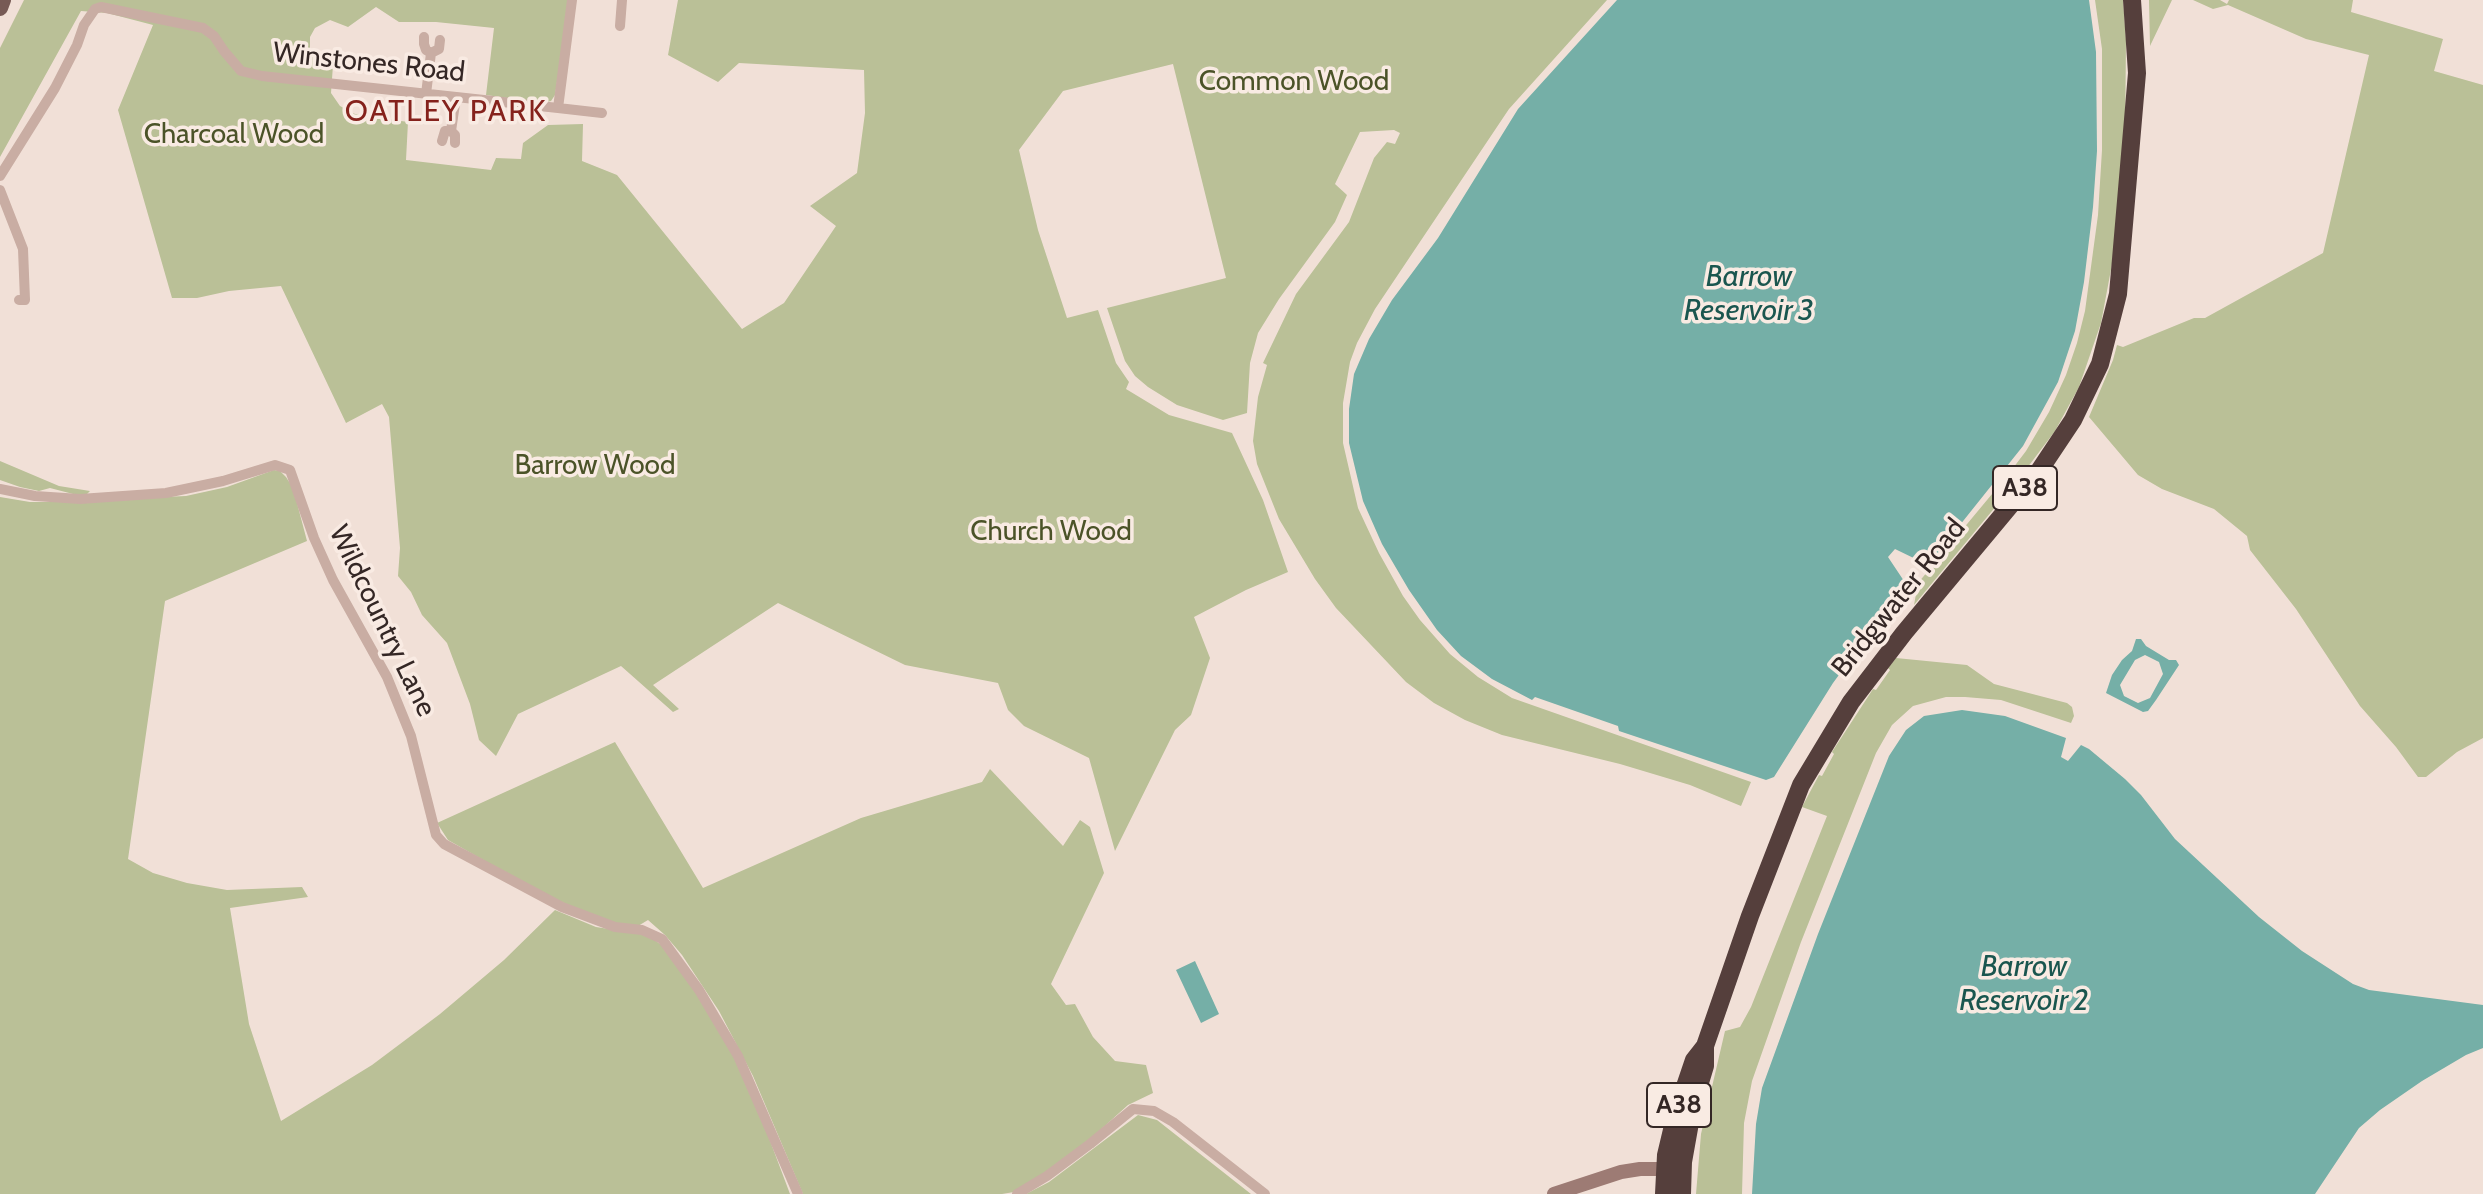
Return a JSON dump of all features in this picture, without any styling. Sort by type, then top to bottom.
[{"type":"highway","name":"Bridgwater Road","points":[[1664,1194],[1664,1169],[1685,1086],[1694,1060],[1705,1046],[1750,916],[1801,785],[1860,690],[2039,471],[2073,420],[2100,364],[2118,294],[2137,73],[2132,0]]},
{"type":"highway","name":"Bridgwater Road","points":[[1684,1191],[1689,1131],[1705,1066],[1705,1046]]},
{"type":"highway","points":[[1684,1191],[1664,1169],[1673,1167],[1678,1161],[1689,1131]]},
{"type":"main road","points":[[0,8],[3,0]]},
{"type":"main road","points":[[1554,1194],[1621,1172],[1664,1169]]},
{"type":"street","points":[[558,108],[572,0]]},
{"type":"street","points":[[620,26],[622,0]]},
{"type":"street","name":"Winstones Road","points":[[0,176],[55,88],[91,15],[101,7],[126,6],[203,28],[214,36],[241,71],[262,76],[602,113]]},
{"type":"street","points":[[424,37],[424,44],[431,53],[426,94]]},
{"type":"street","points":[[431,53],[439,49],[440,40]]},
{"type":"street","points":[[451,131],[456,97]]},
{"type":"street","points":[[442,141],[445,131],[451,131],[455,135],[455,143]]},
{"type":"street","points":[[0,190],[23,249],[25,300],[19,300]]},
{"type":"street","name":"Wildcountry Lane","points":[[0,489],[35,496],[80,499],[166,493],[223,481],[275,465],[290,470],[326,566],[387,677],[411,736],[436,835],[444,844],[562,907],[615,927],[642,930],[662,939],[699,990],[738,1056],[798,1194]]},
{"type":"street","points":[[1017,1194],[1080,1152],[1133,1109],[1154,1111],[1173,1122],[1265,1194]]},
{"type":"green space","points":[[24,0],[569,0],[555,95],[551,101],[542,103],[486,95],[494,28],[399,22],[376,7],[348,27],[330,20],[315,28],[310,37],[310,49],[333,65],[331,93],[340,106],[355,114],[408,122],[406,160],[491,170],[496,158],[521,159],[523,143],[548,125],[583,124],[582,161],[617,175],[742,329],[784,303],[836,226],[810,206],[857,173],[865,113],[864,70],[739,63],[718,82],[668,55],[678,0],[1607,0],[1509,109],[1375,309],[1350,362],[1343,403],[1343,443],[1358,508],[1379,553],[1403,596],[1450,654],[1478,677],[1512,698],[1751,782],[1741,806],[1690,785],[1620,764],[1502,735],[1434,703],[1406,682],[1336,608],[1279,519],[1257,464],[1253,441],[1258,397],[1267,365],[1263,363],[1296,294],[1349,222],[1374,158],[1387,142],[1395,144],[1400,133],[1394,130],[1360,132],[1335,184],[1347,195],[1335,222],[1258,333],[1250,363],[1247,413],[1223,420],[1177,405],[1135,376],[1125,361],[1107,308],[1226,278],[1173,64],[1063,91],[1019,150],[1038,230],[1067,318],[1098,310],[1116,363],[1129,382],[1126,389],[1169,415],[1232,433],[1263,500],[1288,572],[1194,617],[1210,658],[1191,715],[1175,730],[1115,851],[1089,758],[1024,726],[1008,710],[998,683],[905,665],[778,603],[653,685],[679,709],[673,712],[621,666],[518,714],[496,756],[479,740],[470,704],[447,643],[422,615],[411,592],[398,576],[400,548],[389,417],[382,404],[346,423],[281,286],[229,291],[197,298],[172,298],[118,110],[153,25],[107,13],[81,11],[0,157],[0,48]]},
{"type":"green space","points":[[2095,0],[2123,0],[2126,40],[2125,142],[2112,264],[2101,323],[2079,387],[2055,431],[1914,605],[1918,583],[2026,451],[2049,412],[2077,343],[2085,311],[2098,215],[2102,150],[2102,49]]},
{"type":"green space","points":[[2149,0],[2172,0],[2150,46]]},
{"type":"green space","points":[[2193,0],[2220,0],[2227,4],[2229,0],[2353,0],[2351,12],[2443,39],[2434,71],[2483,85],[2483,738],[2457,752],[2426,777],[2418,777],[2360,706],[2296,609],[2250,550],[2247,536],[2214,509],[2162,489],[2138,475],[2089,417],[2117,345],[2123,347],[2194,318],[2205,318],[2323,253],[2369,55],[2306,39],[2228,5],[2213,9]]},
{"type":"green space","points":[[0,461],[59,486],[90,491],[87,494],[73,494],[50,488],[39,491],[20,487],[0,480]]},
{"type":"green space","points":[[274,470],[280,471],[293,488],[307,541],[165,601],[128,859],[153,873],[187,883],[227,890],[302,887],[308,897],[230,908],[249,1024],[281,1121],[372,1065],[440,1014],[504,960],[555,910],[596,927],[641,934],[664,947],[697,992],[735,1059],[760,1114],[790,1194],[0,1194],[0,497],[55,502],[186,496],[227,487]]},
{"type":"green space","points":[[1896,658],[1967,665],[1994,684],[2067,703],[2072,707],[2074,716],[2071,723],[2001,700],[1946,697],[1913,706],[1892,725],[1876,753],[1801,942],[1752,1081],[1744,1123],[1742,1194],[1696,1194],[1701,1134],[1725,1031],[1740,1027],[1751,1007],[1827,816],[1802,807],[1834,754],[1832,752]]},
{"type":"green space","points":[[615,742],[703,888],[861,818],[982,782],[990,769],[1063,846],[1080,820],[1090,827],[1104,873],[1051,984],[1066,1005],[1075,1004],[1093,1037],[1115,1061],[1146,1065],[1153,1093],[1128,1105],[1048,1172],[1014,1192],[803,1194],[753,1076],[719,1011],[665,935],[648,920],[638,926],[616,923],[570,906],[448,840],[437,823]]},
{"type":"green space","points":[[1138,1115],[1157,1120],[1251,1194],[1026,1194],[1049,1182]]},
{"type":"water","name":"Barrow Reservoir 3","points":[[1617,0],[2089,0],[2096,52],[2097,151],[2093,207],[2075,331],[2058,382],[2023,446],[1928,565],[1895,549],[1888,557],[1908,587],[1833,683],[1774,777],[1766,780],[1619,731],[1618,726],[1535,697],[1532,700],[1492,679],[1461,656],[1437,630],[1382,544],[1363,501],[1349,443],[1349,409],[1354,374],[1369,339],[1392,300],[1438,238],[1518,109]]},
{"type":"water","points":[[2136,639],[2141,639],[2146,646],[2169,660],[2176,660],[2179,665],[2148,711],[2143,712],[2106,693],[2112,675],[2132,651]],"holes":[[[2145,655],[2159,662],[2163,674],[2150,698],[2138,703],[2124,696],[2120,685],[2135,660]]]},
{"type":"water","name":"Barrow Reservoir 2","points":[[1962,710],[2005,716],[2066,738],[2061,757],[2068,761],[2081,745],[2089,749],[2141,795],[2175,839],[2259,917],[2302,951],[2353,984],[2369,990],[2483,1005],[2483,1048],[2422,1081],[2359,1128],[2315,1194],[1752,1194],[1756,1124],[1762,1088],[1818,934],[1889,756],[1906,730],[1924,716]]},
{"type":"water","points":[[1195,961],[1219,1014],[1201,1023],[1176,970]]},
{"type":"district","name":"OATLEY PARK","points":[[446,112]]},
{"type":"park label","name":"Common Wood","points":[[1294,82]]},
{"type":"park label","name":"Charcoal Wood","points":[[234,135]]},
{"type":"park label","name":"Barrow Wood","points":[[595,466]]},
{"type":"park label","name":"Church Wood","points":[[1051,532]]}]
